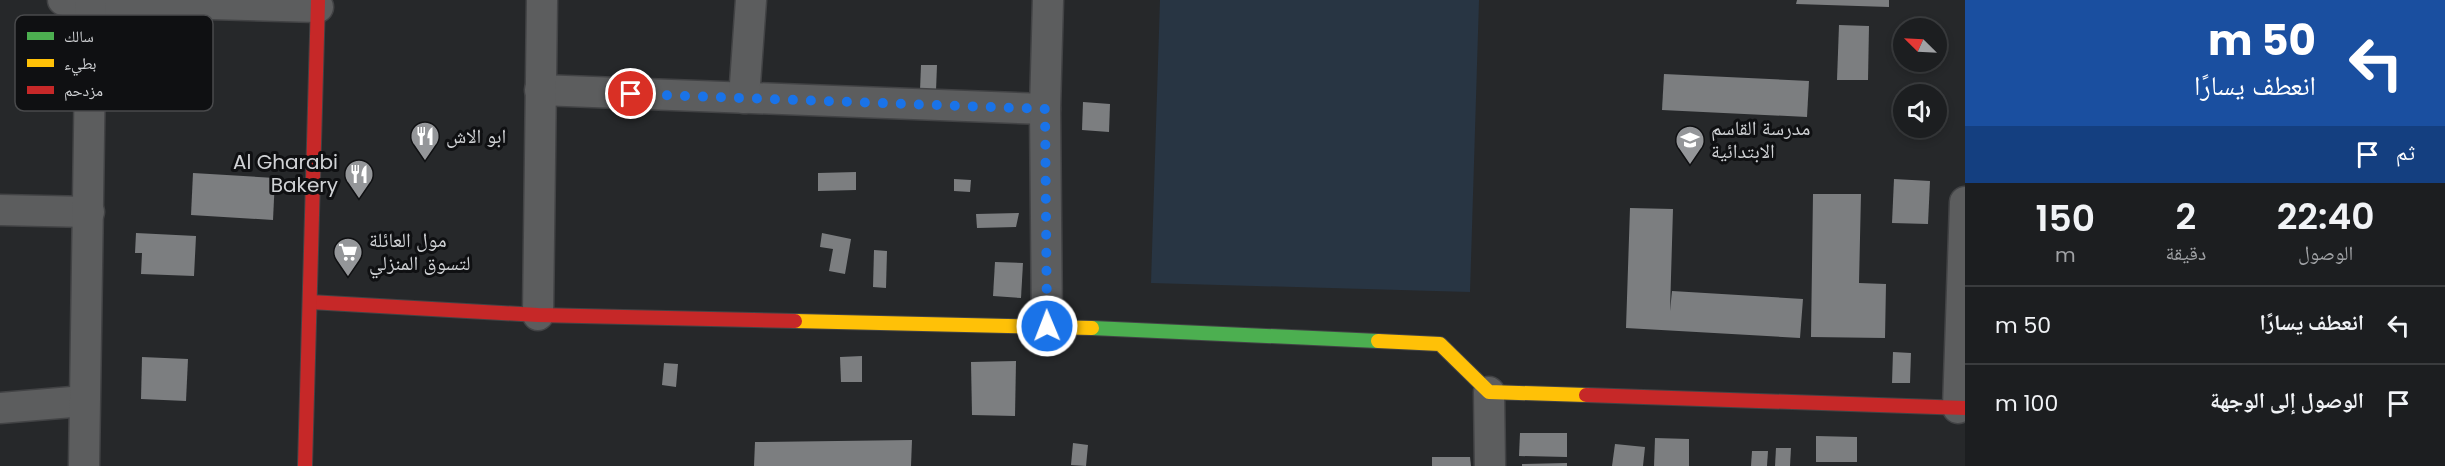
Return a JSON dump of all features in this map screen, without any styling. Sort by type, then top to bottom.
[{"type":"street","points":[[63,0],[318,3],[306,466]]},
{"type":"street","points":[[538,315],[542,0]]},
{"type":"street","points":[[744,98],[751,0]]},
{"type":"street","points":[[1047,326],[1045,109],[1048,0]]},
{"type":"street","points":[[540,90],[1045,109]]},
{"type":"street","points":[[84,466],[90,111]]},
{"type":"street","points":[[310,302],[538,315],[1047,326],[1440,344],[1489,392],[1962,408],[1965,202]]},
{"type":"street","points":[[0,210],[89,212]]},
{"type":"street","points":[[1489,392],[1490,466]]},
{"type":"street","points":[[0,408],[84,401]]},
{"type":"shaded area","points":[[1160,0],[1479,0],[1470,292],[1151,283]]},
{"type":"building","points":[[1797,0],[1889,0],[1889,7],[1796,4]]},
{"type":"building","points":[[1839,25],[1869,26],[1868,80],[1837,80]]},
{"type":"building","points":[[921,65],[937,65],[936,91],[920,91]]},
{"type":"building","points":[[1664,74],[1809,81],[1807,117],[1662,110]]},
{"type":"building","points":[[1083,102],[1110,104],[1109,132],[1082,130]]},
{"type":"building","points":[[856,172],[856,190],[818,191],[818,173]]},
{"type":"building","points":[[193,173],[275,178],[273,220],[191,215]]},
{"type":"building","points":[[954,179],[971,180],[970,192],[954,191]]},
{"type":"building","points":[[1894,179],[1930,181],[1928,224],[1892,223]]},
{"type":"building","points":[[1813,194],[1861,194],[1859,283],[1886,284],[1885,338],[1811,337]]},
{"type":"building","points":[[1630,208],[1673,209],[1670,311],[1672,291],[1803,299],[1800,338],[1626,328]]},
{"type":"building","points":[[1019,213],[1016,227],[977,228],[976,214]]},
{"type":"building","points":[[136,233],[196,236],[194,276],[141,274],[142,253],[135,253]]},
{"type":"building","points":[[822,233],[851,239],[845,274],[829,271],[833,249],[820,247]]},
{"type":"building","points":[[874,250],[887,251],[886,288],[873,287]]},
{"type":"building","points":[[995,262],[1023,263],[1021,298],[993,296]]},
{"type":"building","points":[[1893,352],[1911,353],[1910,383],[1892,383]]},
{"type":"building","points":[[862,356],[862,382],[841,382],[840,357]]},
{"type":"building","points":[[142,357],[188,359],[186,401],[141,399]]},
{"type":"building","points":[[1016,361],[1015,416],[972,415],[971,362]]},
{"type":"building","points":[[664,363],[678,364],[676,387],[662,385]]},
{"type":"building","points":[[1520,433],[1567,433],[1567,457],[1519,456]]},
{"type":"building","points":[[1816,436],[1857,437],[1857,462],[1816,462]]},
{"type":"building","points":[[1655,438],[1689,439],[1689,466],[1654,466]]},
{"type":"building","points":[[912,440],[911,466],[754,466],[755,442]]},
{"type":"building","points":[[1073,443],[1088,445],[1086,466],[1071,465]]},
{"type":"building","points":[[1615,444],[1645,447],[1643,466],[1612,466]]},
{"type":"building","points":[[1776,448],[1791,448],[1790,466],[1775,466]]},
{"type":"building","points":[[1752,451],[1768,451],[1767,466],[1751,466]]},
{"type":"building","points":[[1432,457],[1470,457],[1471,466],[1432,466]]},
{"type":"building","points":[[1567,463],[1567,466],[1522,466],[1522,464]]},
{"type":"traffic: fast","points":[[1092,328],[1378,341]]},
{"type":"traffic: slow","points":[[795,321],[1092,328]]},
{"type":"traffic: slow","points":[[1378,341],[1440,344],[1489,392],[1586,395]]},
{"type":"traffic: jam","points":[[305,466],[318,0]]},
{"type":"traffic: jam","points":[[310,302],[538,315],[795,321]]},
{"type":"traffic: jam","points":[[1586,395],[1965,408]]},
{"type":"place","name":"ابو الاش","points":[[425,162]]},
{"type":"place","name":"مدرسة القاسم الابتدائية","points":[[1690,166]]},
{"type":"place","name":"Al Gharabi Bakery","points":[[359,200]]},
{"type":"place","name":"مول العائلة لتسوق المنزلي","points":[[348,278]]},
{"type":"route","points":[[631,94],[1045,109],[1047,326]]}]
